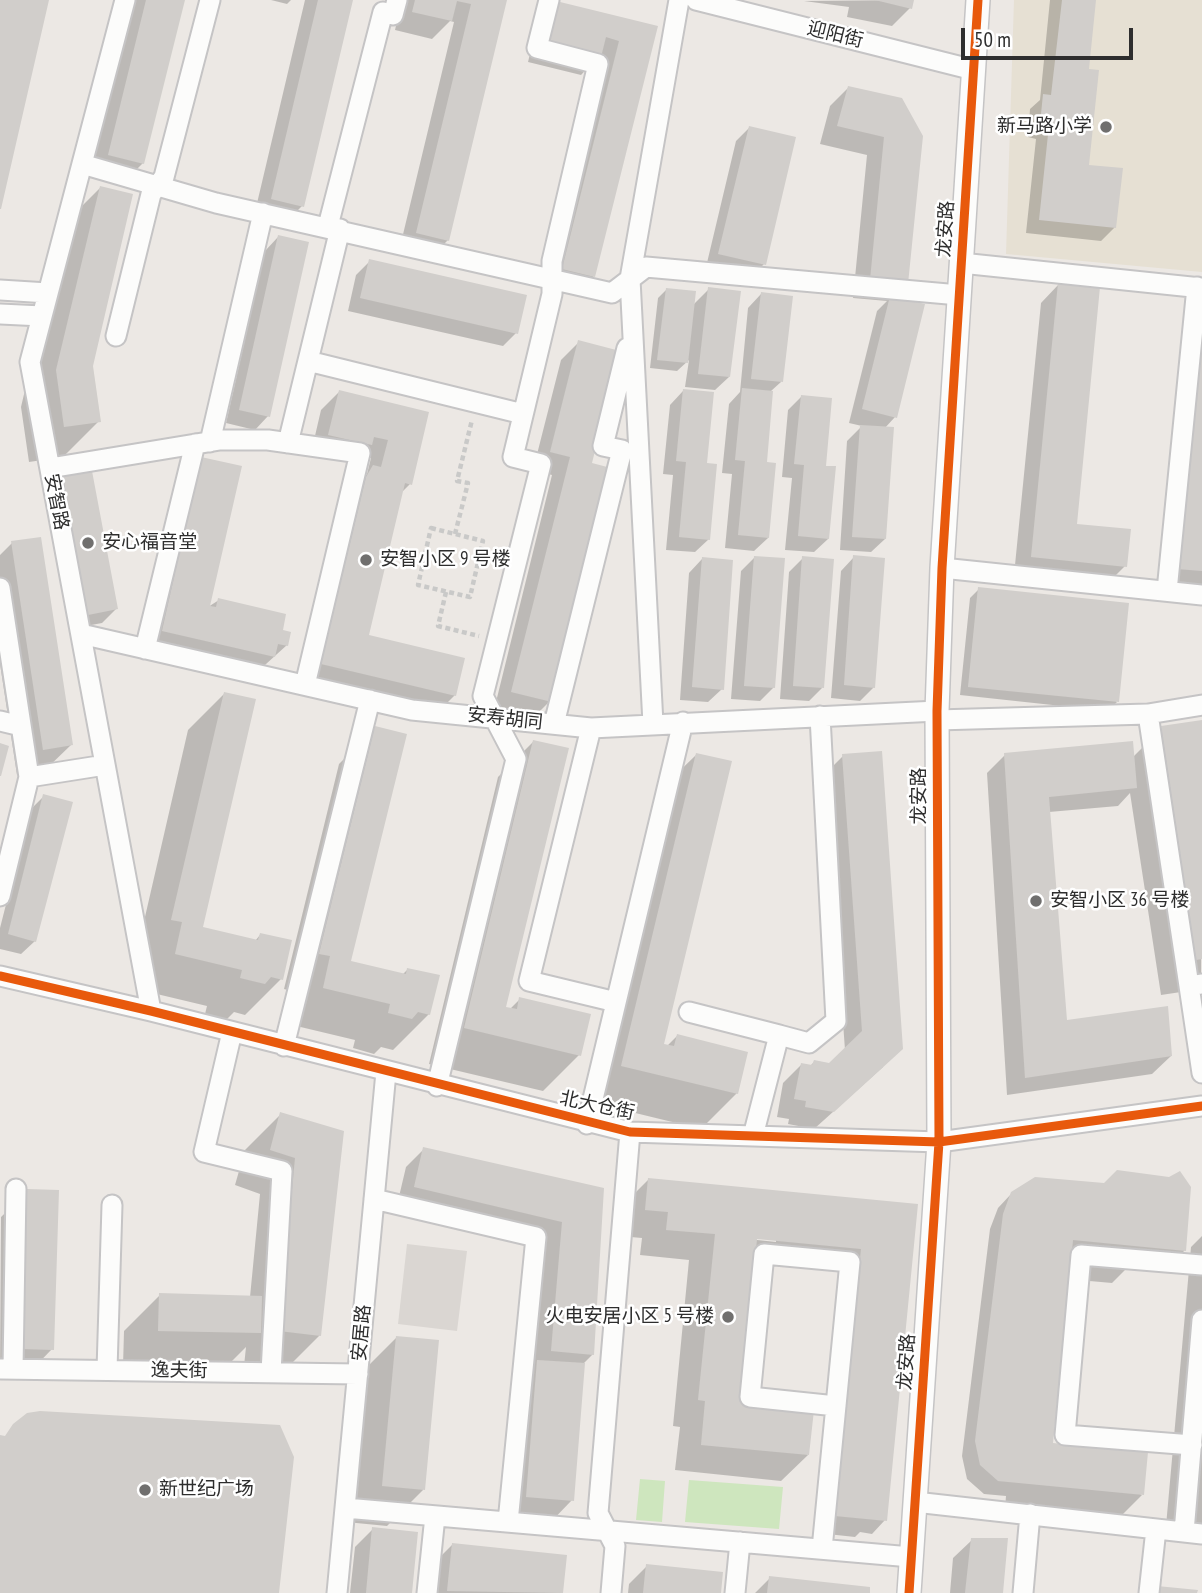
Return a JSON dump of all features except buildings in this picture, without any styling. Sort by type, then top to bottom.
[{"type":"street","name":"安智路","points":[[125,0],[30,362],[151,1011]]},
{"type":"street","points":[[116,336],[151,194],[164,177],[210,0]]},
{"type":"street","points":[[288,443],[383,12],[393,15],[397,0]]},
{"type":"street","points":[[437,1086],[516,759],[483,696],[541,464],[513,457],[552,294],[552,261],[598,64],[537,48],[549,0]]},
{"type":"street","points":[[653,724],[630,279],[680,0]]},
{"type":"street","name":"迎阳街","points":[[696,0],[764,8],[974,70]]},
{"type":"street","name":"龙安路","points":[[909,1593],[939,1142],[937,716],[942,568],[978,0]]},
{"type":"street","points":[[82,164],[263,213],[334,227],[612,293],[646,267],[960,295]]},
{"type":"street","points":[[145,649],[203,443],[263,213]]},
{"type":"street","points":[[961,263],[1199,287],[1167,591]]},
{"type":"street","points":[[0,290],[48,293]]},
{"type":"street","points":[[0,314],[42,316]]},
{"type":"street","points":[[554,724],[622,450],[603,446],[632,329]]},
{"type":"street","points":[[308,361],[523,414]]},
{"type":"street","points":[[50,468],[203,443],[288,443],[360,453],[305,685]]},
{"type":"street","points":[[942,568],[1202,595]]},
{"type":"street","points":[[0,587],[29,777],[3,870],[0,896]]},
{"type":"street","name":"安寿胡同","points":[[81,634],[412,710],[591,728],[820,716],[1148,714],[1202,705]]},
{"type":"street","points":[[284,1046],[370,701]]},
{"type":"street","points":[[1148,714],[1195,985],[1202,1073]]},
{"type":"street","points":[[689,1012],[809,1043],[836,1021],[820,716]]},
{"type":"street","points":[[0,721],[21,726]]},
{"type":"street","points":[[587,1124],[683,722]]},
{"type":"street","points":[[591,728],[529,981],[616,1002]]},
{"type":"street","points":[[29,777],[106,765]]},
{"type":"street","name":"北大仓街","points":[[0,976],[151,1011],[587,1124],[630,1132],[939,1142],[1202,1106]]},
{"type":"street","points":[[232,1032],[204,1152],[282,1171],[271,1372]]},
{"type":"street","points":[[753,1136],[779,1035]]},
{"type":"street","name":"安居路","points":[[337,1593],[386,1072]]},
{"type":"street","points":[[611,1593],[615,1546],[598,1513],[630,1132]]},
{"type":"street","points":[[6,1369],[16,1189]]},
{"type":"street","points":[[374,1199],[536,1237],[508,1522]]},
{"type":"street","points":[[107,1370],[112,1205]]},
{"type":"street","points":[[822,1549],[836,1406],[850,1262],[764,1254],[750,1397],[836,1406]]},
{"type":"street","points":[[1192,1445],[1065,1435],[1081,1255],[1202,1265]]},
{"type":"street","points":[[915,1502],[1193,1533],[1192,1445],[1202,1320]]},
{"type":"street","name":"逸夫街","points":[[6,1369],[358,1374]]},
{"type":"street","points":[[345,1508],[911,1557]]},
{"type":"street","points":[[1023,1593],[1030,1514]]},
{"type":"street","points":[[427,1593],[435,1516]]},
{"type":"street","points":[[1149,1593],[1156,1529]]},
{"type":"street","points":[[735,1593],[740,1542]]},
{"type":"path","points":[[455,534],[468,483],[457,481],[476,402]]},
{"type":"path","points":[[431,528],[484,541],[470,597],[446,592],[418,585],[431,528]]},
{"type":"path","points":[[446,592],[438,625],[497,641]]},
{"type":"shaded area","name":"新马路小学","points":[[1014,0],[1202,0],[1202,272],[1006,254]]},
{"type":"shaded area","points":[[407,1244],[467,1251],[457,1331],[398,1324]]},
{"type":"green space","points":[[640,1479],[665,1481],[662,1522],[636,1520]]},
{"type":"green space","points":[[689,1480],[783,1487],[779,1529],[685,1522]]},
{"type":"cycle path","points":[[909,1593],[939,1142],[937,711],[942,568],[978,0]]},
{"type":"cycle path","points":[[0,976],[151,1011],[630,1132],[939,1142],[1202,1106]]},
{"type":"place","name":"新马路小学","points":[[1106,127]]},
{"type":"place","name":"安心福音堂","points":[[88,543]]},
{"type":"place","name":"安智小区 9 号楼","points":[[366,560]]},
{"type":"place","name":"安智小区 36 号楼","points":[[1036,901]]},
{"type":"place","name":"火电安居小区 5 号楼","points":[[728,1317]]},
{"type":"place","name":"新世纪广场","points":[[145,1490]]}]
